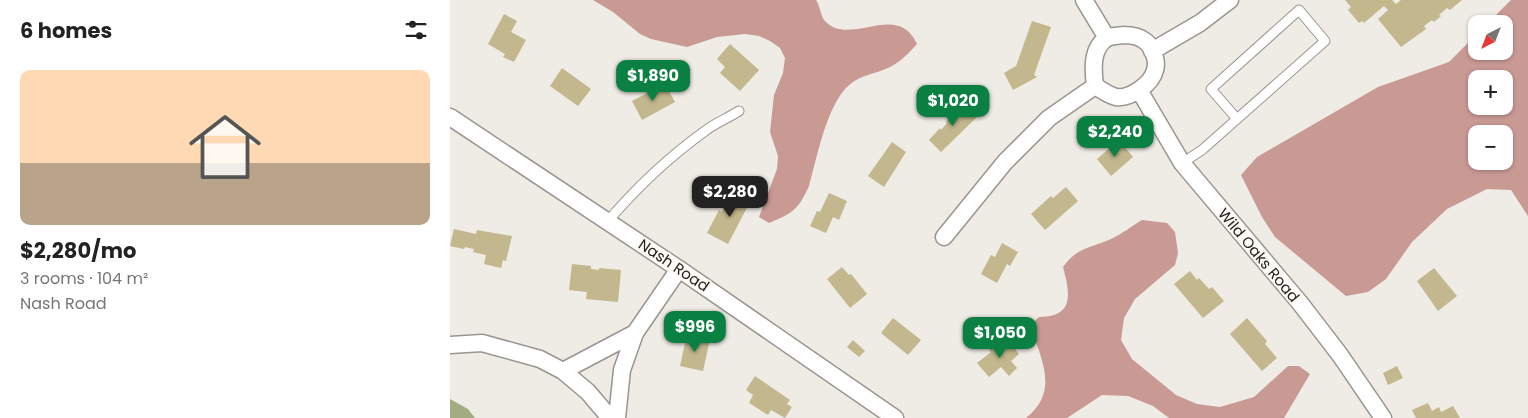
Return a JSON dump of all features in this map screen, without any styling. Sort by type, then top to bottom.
[{"type":"street","points":[[1084,0],[1108,38]]},
{"type":"street","points":[[1152,51],[1200,23],[1230,0]]},
{"type":"street","points":[[1123,35],[1134,36],[1146,41],[1152,51],[1156,60],[1156,69],[1152,77],[1128,97],[1116,97],[1106,94],[1095,86],[1093,64],[1100,47],[1108,38],[1123,35]]},
{"type":"street","points":[[944,237],[1005,162],[1049,118],[1095,86]]},
{"type":"street","name":"Wild Oaks Road","points":[[1138,90],[1182,163],[1300,303],[1340,355],[1383,418]]},
{"type":"street","name":"Nash Road","points":[[450,117],[679,269],[895,418]]},
{"type":"street","points":[[617,418],[622,370],[635,333],[679,269]]},
{"type":"street","points":[[563,371],[635,333]]},
{"type":"street","points":[[450,345],[482,343],[540,359],[563,371],[588,392],[610,418]]},
{"type":"lane","points":[[1182,163],[1202,150],[1326,41],[1299,10],[1211,89],[1237,119]]},
{"type":"lane","points":[[608,222],[642,183],[674,155],[706,130],[739,112]]},
{"type":"shaded area","points":[[593,0],[816,0],[825,21],[835,28],[847,30],[873,26],[898,26],[908,31],[917,44],[894,65],[858,79],[848,86],[839,97],[832,111],[809,186],[798,206],[784,216],[769,223],[759,217],[777,169],[778,156],[770,132],[774,95],[783,73],[785,58],[780,48],[759,36],[745,34],[717,37],[687,47],[651,39],[640,34],[613,12]]},
{"type":"shaded area","points":[[1511,0],[1528,0],[1528,216],[1511,190],[1487,189],[1447,209],[1412,242],[1386,279],[1368,292],[1346,296],[1275,237],[1262,217],[1241,175],[1257,157],[1378,87],[1449,62],[1468,43],[1468,60],[1513,60],[1513,15],[1496,15]]},
{"type":"shaded area","points":[[1142,220],[1167,223],[1175,232],[1178,253],[1175,265],[1135,299],[1124,318],[1121,340],[1132,359],[1176,395],[1197,404],[1220,407],[1254,397],[1288,366],[1299,366],[1310,374],[1284,418],[1169,418],[1153,406],[1128,396],[1102,395],[1067,418],[1026,418],[1043,397],[1045,386],[1043,362],[1030,325],[1039,317],[1051,316],[1059,313],[1064,308],[1068,294],[1063,267],[1068,260],[1079,252],[1115,237]]},
{"type":"shaded area","points":[[450,399],[468,409],[475,418],[450,418]]},
{"type":"building","points":[[1345,0],[1392,0],[1396,4],[1401,0],[1462,0],[1450,10],[1447,8],[1434,22],[1432,20],[1424,26],[1426,29],[1401,47],[1378,19],[1388,10],[1384,6],[1364,23],[1362,21],[1359,23],[1348,10],[1351,7]]},
{"type":"building","points":[[504,14],[517,21],[511,32],[526,40],[514,62],[503,57],[505,54],[488,44]]},
{"type":"building","points":[[1032,21],[1051,27],[1034,75],[1037,77],[1013,90],[1004,73],[1016,66]]},
{"type":"building","points":[[730,44],[759,70],[740,91],[720,73],[725,67],[717,59]]},
{"type":"building","points":[[562,68],[591,89],[578,106],[550,86]]},
{"type":"building","points":[[665,84],[675,102],[642,120],[632,101]]},
{"type":"building","points":[[964,103],[978,116],[941,152],[929,140],[940,128],[941,130]]},
{"type":"building","points":[[1119,140],[1133,157],[1111,176],[1097,159]]},
{"type":"building","points":[[892,142],[906,152],[884,187],[868,176]]},
{"type":"building","points":[[1066,187],[1078,201],[1045,230],[1031,214],[1051,196],[1053,198]]},
{"type":"building","points":[[739,189],[753,196],[728,244],[707,233],[719,210],[722,212],[724,207],[729,209]]},
{"type":"building","points":[[829,193],[847,201],[839,220],[833,217],[826,233],[810,226],[817,211],[820,212]]},
{"type":"building","points":[[454,229],[476,234],[477,230],[512,236],[506,261],[503,260],[501,268],[484,264],[486,255],[473,252],[474,249],[450,246]]},
{"type":"building","points":[[1002,243],[1018,252],[1010,266],[1007,264],[997,283],[981,274],[991,255],[995,257]]},
{"type":"building","points":[[572,264],[591,266],[591,269],[599,270],[599,268],[621,270],[618,302],[586,299],[587,292],[569,290]]},
{"type":"building","points":[[842,267],[849,275],[851,274],[867,294],[850,308],[827,279]]},
{"type":"building","points":[[1434,268],[1457,296],[1438,311],[1417,281]]},
{"type":"building","points":[[1190,271],[1197,280],[1199,278],[1209,289],[1212,287],[1224,301],[1203,318],[1174,284]]},
{"type":"building","points":[[893,318],[921,340],[908,355],[881,333]]},
{"type":"building","points":[[1247,318],[1267,341],[1265,344],[1277,358],[1262,371],[1230,334]]},
{"type":"building","points":[[687,334],[710,339],[703,371],[680,366]]},
{"type":"building","points":[[1007,338],[1019,354],[1011,361],[1017,368],[1009,376],[1001,367],[989,377],[977,363],[991,352],[989,350],[995,345],[997,347]]},
{"type":"building","points":[[853,340],[865,351],[859,357],[847,347]]},
{"type":"building","points":[[1397,366],[1403,378],[1388,385],[1383,373]]},
{"type":"building","points":[[755,376],[790,400],[787,404],[792,407],[785,418],[771,410],[768,415],[749,403],[753,395],[746,390]]},
{"type":"building","points":[[1428,403],[1432,411],[1439,407],[1441,412],[1453,406],[1460,418],[1416,418],[1412,410]]}]
